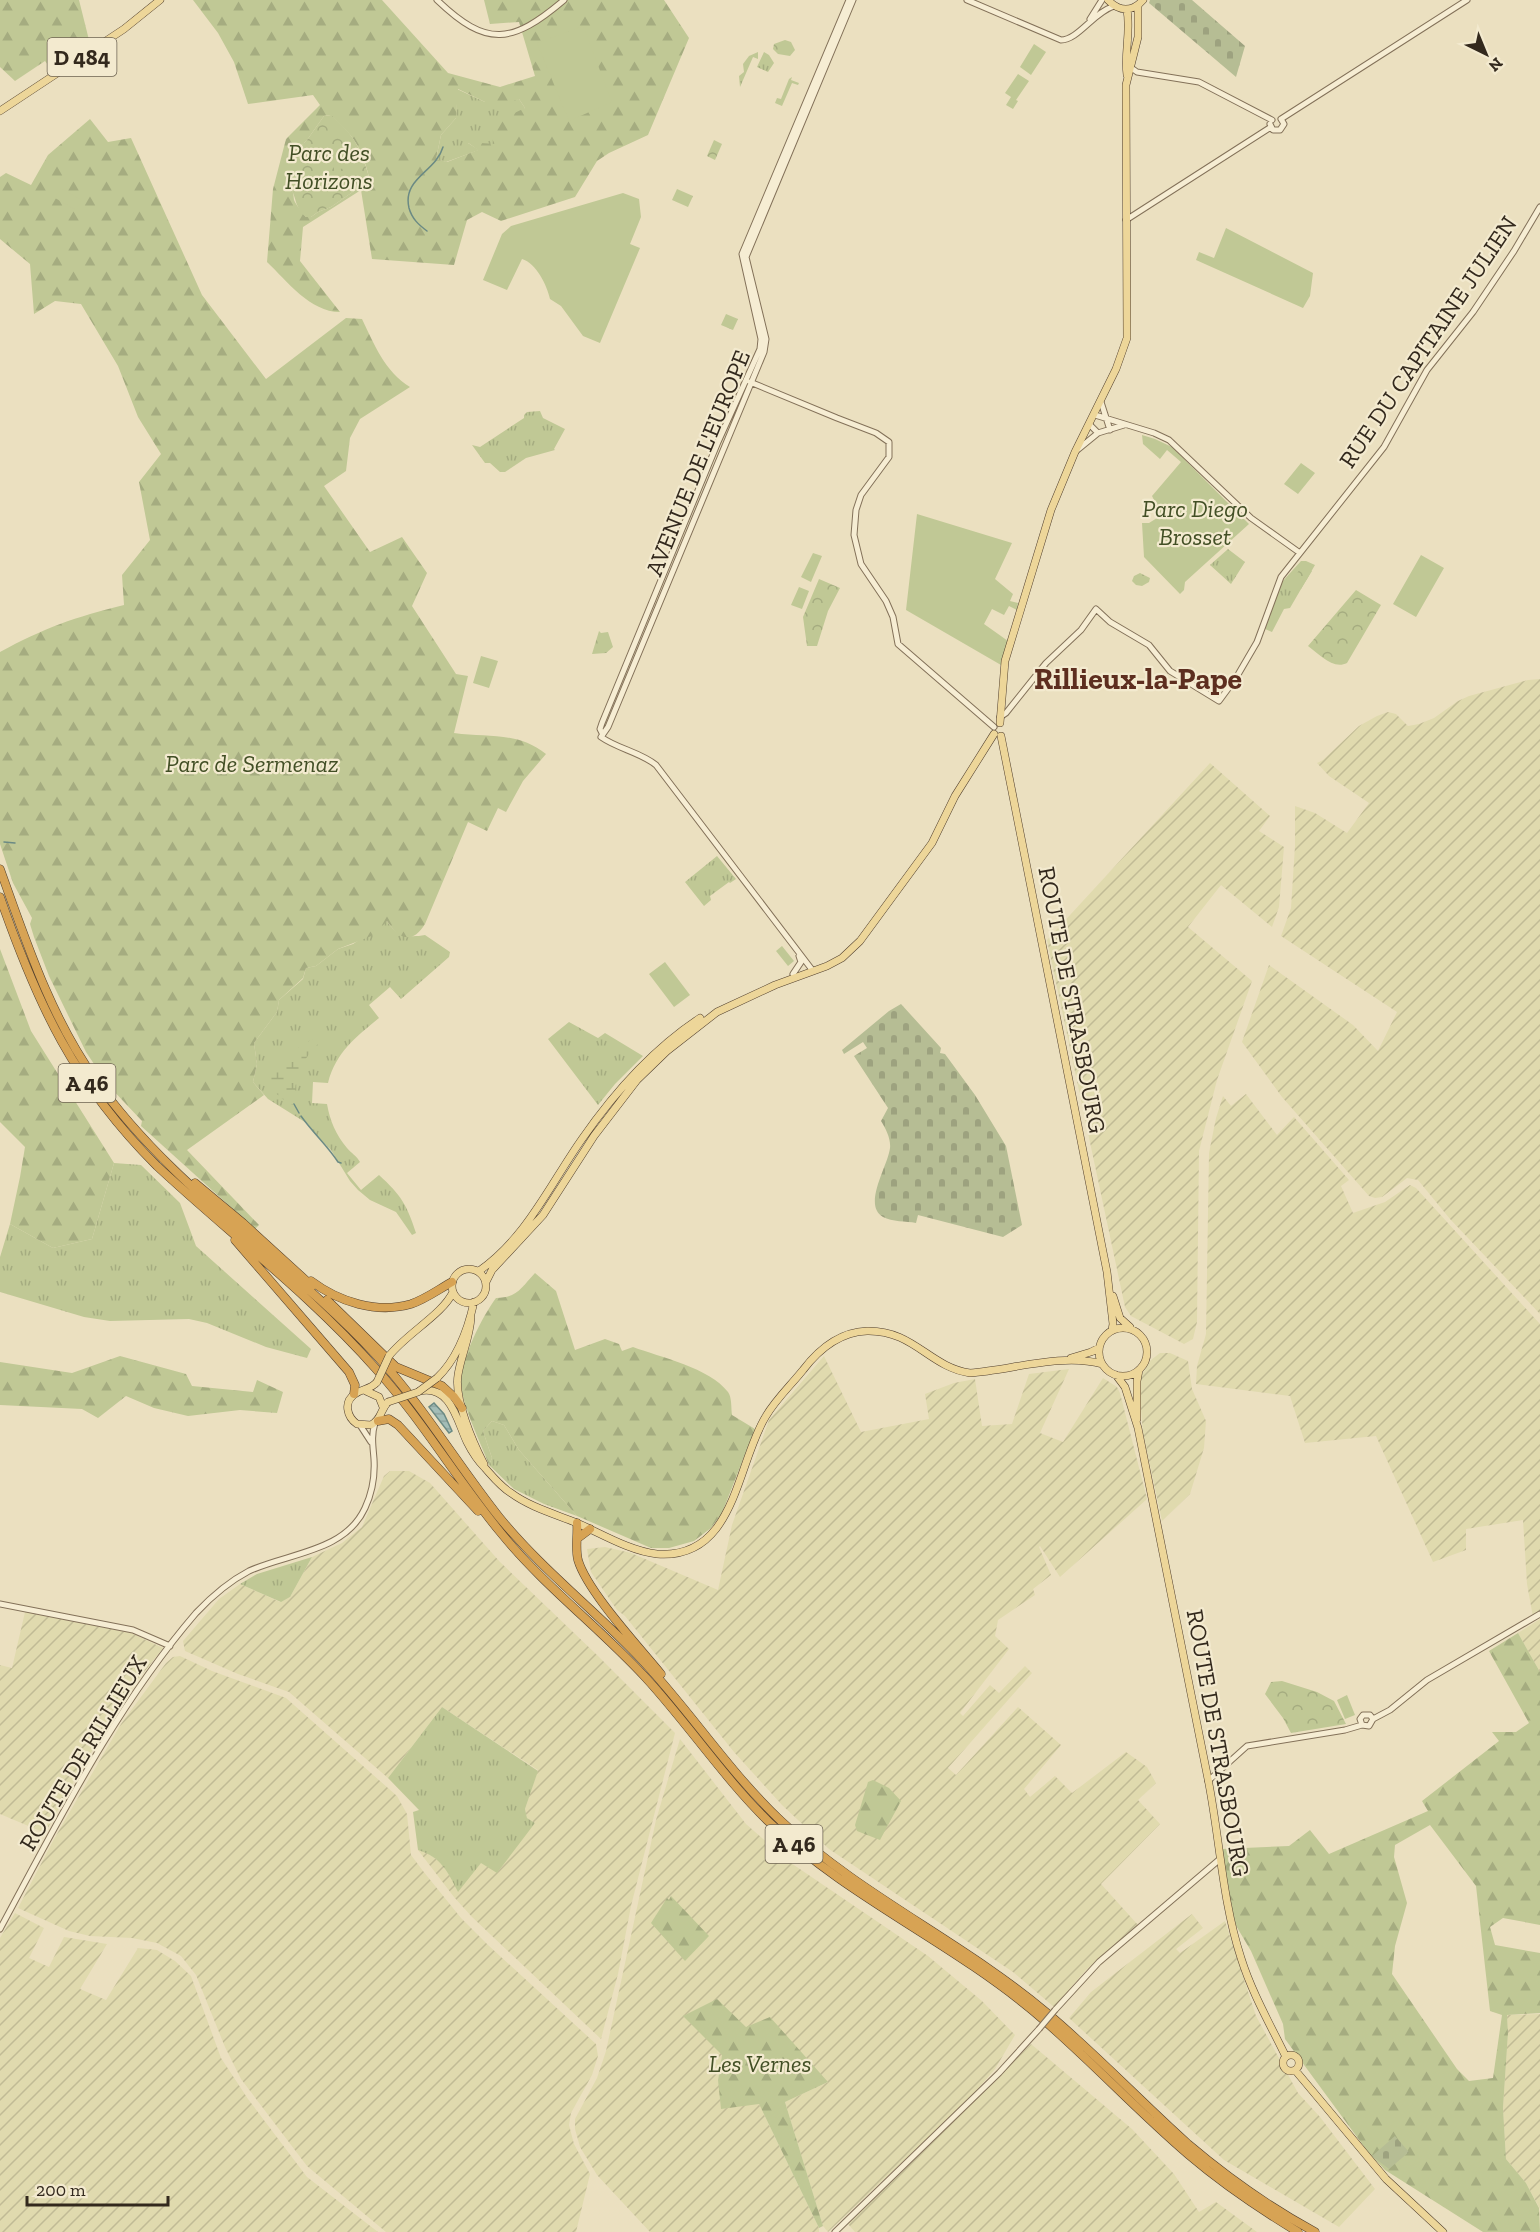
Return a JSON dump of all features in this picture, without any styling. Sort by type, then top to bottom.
[{"type":"highway","name":"A 46","points":[[0,869],[58,1017],[84,1063],[123,1115],[171,1167],[293,1275],[375,1354],[420,1407],[488,1503],[511,1531],[543,1566],[640,1658],[723,1759],[762,1802],[815,1850],[1020,1991],[1069,2032],[1198,2152],[1245,2188],[1314,2232]]},
{"type":"highway","name":"A 46","points":[[0,897],[42,1006],[65,1050],[86,1083],[134,1142],[307,1300],[374,1365],[412,1412],[504,1537],[642,1673],[737,1789],[791,1842],[826,1870],[1010,1993],[1064,2038],[1204,2167],[1261,2209],[1298,2232]]},
{"type":"highway","points":[[123,1115],[298,1272],[392,1363],[405,1372],[447,1389],[462,1408]]},
{"type":"highway","points":[[230,1231],[242,1251],[263,1271],[350,1372],[355,1385],[354,1395]]},
{"type":"highway","points":[[298,1272],[328,1294],[368,1306],[410,1304],[452,1282]]},
{"type":"highway","points":[[376,1422],[389,1419],[398,1425],[504,1537]]},
{"type":"highway","points":[[577,1523],[577,1556],[590,1582],[686,1706],[687,1713]]},
{"type":"highway","points":[[578,1538],[590,1529]]},
{"type":"main road","name":"D 484","points":[[0,111],[124,29],[160,0]]},
{"type":"main road","points":[[1108,0],[1114,6],[1127,10],[1141,3]]},
{"type":"main road","name":"ROUTE DE STRASBOURG","points":[[1127,77],[1131,69],[1129,59],[1138,37],[1141,3]]},
{"type":"main road","name":"ROUTE DE STRASBOURG","points":[[1127,10],[1129,59],[1125,118],[1125,220],[1128,330],[1116,369],[1075,452],[1051,510],[1005,662],[998,728],[1107,1272],[1120,1318],[1132,1329]]},
{"type":"main road","points":[[490,1474],[462,1408],[458,1376],[468,1341],[474,1302],[484,1294],[486,1282],[492,1270],[543,1215],[594,1136],[637,1080],[667,1051],[717,1012],[775,985],[836,961],[848,953],[868,932],[926,852],[960,788],[998,728]]},
{"type":"main road","points":[[474,1302],[459,1300],[453,1292],[452,1282],[456,1274],[464,1269],[479,1271],[500,1254],[538,1210],[595,1121],[624,1085],[655,1054],[685,1028],[723,1004],[793,974],[812,970]]},
{"type":"main road","points":[[479,1271],[486,1282]]},
{"type":"main road","name":"ROUTE DE STRASBOURG","points":[[1107,1272],[1112,1330]]},
{"type":"main road","points":[[453,1292],[444,1304],[408,1335],[389,1356],[377,1382],[354,1395],[349,1401],[348,1414],[354,1422],[368,1426],[376,1422],[386,1405],[418,1392],[431,1390],[442,1395],[452,1406],[467,1443],[477,1460],[517,1497],[631,1546],[657,1554],[683,1551],[705,1540],[717,1529],[726,1515],[766,1416],[811,1360],[828,1344],[844,1336],[864,1331],[883,1331],[903,1338],[946,1366],[970,1373],[1063,1361],[1091,1353],[1099,1348]]},
{"type":"main road","points":[[418,1392],[437,1378],[454,1356],[471,1317]]},
{"type":"main road","points":[[1063,1361],[1102,1364],[1116,1376],[1124,1376],[1139,1370],[1147,1358],[1147,1345],[1132,1329],[1112,1330],[1103,1338],[1099,1348],[1102,1364]]},
{"type":"main road","name":"ROUTE DE STRASBOURG","points":[[1138,1428],[1137,1381],[1139,1370]]},
{"type":"main road","name":"ROUTE DE STRASBOURG","points":[[1116,1376],[1125,1387],[1138,1428],[1208,1781],[1224,1888],[1241,1957],[1257,2001],[1286,2057]]},
{"type":"main road","points":[[366,1390],[379,1397],[386,1405]]},
{"type":"main road","name":"ROUTE DE STRASBOURG","points":[[1286,2057],[1293,2056],[1297,2059],[1295,2070]]},
{"type":"main road","name":"ROUTE DE STRASBOURG","points":[[1286,2057],[1283,2067],[1290,2071],[1295,2070]]},
{"type":"main road","name":"ROUTE DE STRASBOURG","points":[[1295,2070],[1386,2179],[1443,2232]]},
{"type":"street","points":[[436,0],[469,27],[496,36],[523,28],[564,0]]},
{"type":"street","name":"AVENUE DE L'EUROPE","points":[[748,381],[761,344],[742,254],[849,0]]},
{"type":"street","name":"AVENUE DE L'EUROPE","points":[[796,949],[656,765],[649,759],[608,742],[600,729],[716,446],[764,352],[766,339],[746,257],[854,0]]},
{"type":"street","points":[[967,0],[1061,40],[1073,37],[1102,11],[1114,6]]},
{"type":"street","points":[[1088,22],[1102,0]]},
{"type":"street","points":[[1272,120],[1278,117],[1281,119],[1467,0]]},
{"type":"street","points":[[1129,59],[1142,72]]},
{"type":"street","points":[[1131,69],[1137,72],[1199,82],[1272,120]]},
{"type":"street","points":[[1271,127],[1274,131],[1280,130],[1284,124],[1281,119]]},
{"type":"street","points":[[1125,220],[1271,127],[1272,120]]},
{"type":"street","name":"RUE DU CAPITAINE JULIEN","points":[[998,728],[1006,713],[1046,663],[1081,630],[1096,609],[1110,622],[1149,645],[1170,671],[1219,701],[1257,642],[1281,577],[1384,447],[1427,370],[1473,312],[1540,207]]},
{"type":"street","points":[[748,381],[876,432],[889,442],[889,457],[861,495],[856,510],[854,536],[861,564],[886,601],[898,644],[998,728]]},
{"type":"street","points":[[1101,402],[1110,430]]},
{"type":"street","points":[[1095,415],[1154,433],[1169,440],[1251,518],[1300,553]]},
{"type":"street","points":[[1090,425],[1098,433]]},
{"type":"street","points":[[1075,452],[1098,433],[1124,425]]},
{"type":"street","points":[[796,949],[812,970]]},
{"type":"street","points":[[793,974],[801,962],[796,949]]},
{"type":"street","points":[[372,1447],[372,1433],[376,1422]]},
{"type":"street","points":[[360,1425],[372,1447]]},
{"type":"street","name":"ROUTE DE RILLIEUX","points":[[0,1929],[102,1746],[135,1692],[170,1646],[219,1589],[261,1566],[325,1545],[338,1538],[352,1525],[365,1508],[374,1477],[372,1447]]},
{"type":"street","points":[[0,1604],[133,1630],[170,1646]]},
{"type":"street","points":[[1208,1781],[1246,1746],[1345,1730],[1362,1725],[1369,1726],[1373,1719],[1390,1710],[1427,1680],[1540,1614]]},
{"type":"street","points":[[1362,1725],[1360,1719],[1363,1715],[1370,1715],[1373,1719]]},
{"type":"street","points":[[835,2232],[999,2073],[1100,1962],[1220,1859]]},
{"type":"green space","points":[[0,0],[79,0],[90,44],[51,69],[45,61],[15,81],[0,67]]},
{"type":"green space","points":[[193,0],[382,0],[448,73],[500,87],[535,76],[519,22],[490,24],[484,0],[664,0],[689,38],[648,135],[597,161],[575,197],[501,221],[482,212],[467,220],[454,265],[372,259],[361,190],[303,227],[300,261],[340,312],[329,311],[309,301],[267,262],[273,189],[286,139],[320,105],[313,95],[248,104],[234,62],[218,33]],"holes":[[[458,89],[485,102],[492,108],[519,99],[525,108],[485,127],[495,144],[467,142],[478,150],[447,162],[436,159],[441,135],[456,118]],[[330,115],[352,137],[364,160],[370,180],[331,207],[311,217],[306,217],[295,202],[291,188],[283,186],[287,161],[307,140],[324,116]]]},
{"type":"green space","points":[[1150,0],[1192,0],[1245,46],[1236,77],[1149,3]]},
{"type":"green space","points":[[583,26],[612,102],[569,121],[537,43]]},
{"type":"green space","points":[[785,40],[791,42],[795,50],[790,56],[778,54],[773,49],[774,44]]},
{"type":"green space","points":[[1034,44],[1046,52],[1031,75],[1020,67]]},
{"type":"green space","points":[[758,52],[758,59],[753,57],[740,87],[739,76],[744,72],[743,64],[749,56]]},
{"type":"green space","points":[[764,52],[774,63],[768,72],[757,67]]},
{"type":"green space","points":[[1018,74],[1029,81],[1016,100],[1018,101],[1013,109],[1006,105],[1011,97],[1005,93]]},
{"type":"green space","points":[[792,77],[791,80],[799,83],[798,85],[792,83],[782,106],[775,103],[777,98],[781,99]]},
{"type":"green space","points":[[457,89],[485,102],[519,99],[525,108],[496,145],[468,143],[479,150],[446,162],[436,159],[441,135],[456,118]]},
{"type":"green space","name":"Parc des Horizons","points":[[331,115],[356,144],[370,180],[331,207],[311,217],[306,217],[299,210],[289,186],[276,190],[287,161],[307,140],[324,116]]},
{"type":"green space","name":"Parc de Sermenaz","points":[[90,119],[108,142],[131,138],[202,295],[266,379],[346,318],[362,319],[387,365],[401,381],[410,387],[360,419],[350,438],[346,471],[324,486],[370,552],[402,537],[427,573],[412,606],[456,674],[468,676],[454,733],[513,739],[535,747],[546,754],[523,781],[506,812],[498,808],[487,831],[468,822],[420,931],[406,937],[396,932],[387,921],[374,935],[338,949],[316,966],[306,968],[303,978],[279,1000],[277,1012],[254,1043],[257,1064],[253,1082],[264,1095],[187,1150],[259,1225],[255,1229],[141,1126],[142,1121],[108,1085],[86,1052],[49,976],[30,924],[32,918],[13,883],[0,844],[0,652],[60,624],[124,605],[122,575],[150,540],[139,482],[161,454],[138,417],[118,366],[81,304],[55,301],[34,314],[30,264],[0,239],[0,177],[6,173],[31,185],[48,155]]},
{"type":"green space","points":[[714,140],[722,144],[715,160],[707,156]]},
{"type":"green space","points":[[351,150],[352,154],[349,155],[352,167],[334,170],[333,159],[329,159],[328,155]]},
{"type":"green space","points":[[61,188],[82,200],[76,210],[55,198]]},
{"type":"green space","points":[[677,189],[693,196],[688,207],[672,200]]},
{"type":"green space","points":[[623,193],[639,199],[641,217],[630,244],[640,248],[600,343],[583,336],[561,306],[550,299],[540,275],[527,261],[522,259],[507,290],[483,280],[502,234],[511,226]]},
{"type":"green space","points":[[1226,228],[1313,273],[1310,296],[1303,308],[1196,260],[1199,252],[1214,258]]},
{"type":"green space","points":[[726,314],[738,319],[733,330],[721,325]]},
{"type":"green space","points":[[540,411],[543,418],[565,429],[555,450],[526,458],[505,472],[500,472],[490,463],[485,463],[472,445],[480,447],[524,418],[527,412]]},
{"type":"green space","name":"Parc Diego Brosset","points":[[1142,435],[1172,447],[1249,524],[1185,582],[1184,590],[1180,594],[1144,557],[1142,523],[1149,523],[1157,518],[1157,506],[1152,496],[1181,462],[1167,450],[1160,459],[1143,444]]},
{"type":"green space","points":[[1301,463],[1315,473],[1298,494],[1284,484]]},
{"type":"green space","points":[[917,514],[1012,543],[995,579],[1013,594],[1010,601],[1018,603],[1017,610],[1009,606],[1004,615],[992,609],[984,624],[1008,641],[1001,665],[906,610]]},
{"type":"green space","points":[[1228,549],[1245,562],[1231,584],[1210,565]]},
{"type":"green space","points":[[813,553],[822,556],[811,582],[801,577]]},
{"type":"green space","points":[[1421,555],[1444,568],[1416,617],[1393,604]]},
{"type":"green space","points":[[1301,561],[1315,565],[1290,608],[1284,609],[1272,632],[1265,629],[1281,583]]},
{"type":"green space","points":[[1302,567],[1312,571],[1301,589],[1293,590],[1287,585]]},
{"type":"green space","points":[[1140,573],[1150,578],[1149,582],[1142,586],[1132,581],[1134,576]]},
{"type":"green space","points":[[819,579],[840,588],[828,611],[817,646],[807,646],[803,617]]},
{"type":"green space","points":[[799,587],[809,591],[802,609],[791,605]]},
{"type":"green space","points":[[1356,590],[1381,605],[1347,663],[1342,665],[1331,663],[1308,646]]},
{"type":"green space","points":[[599,631],[608,632],[613,647],[606,653],[592,654]]},
{"type":"green space","points":[[481,656],[498,661],[489,688],[473,683]]},
{"type":"green space","points":[[1540,679],[1540,1314],[1450,1219],[1418,1180],[1407,1178],[1382,1197],[1369,1196],[1282,1097],[1242,1042],[1269,965],[1353,1025],[1378,1051],[1397,1012],[1281,936],[1291,908],[1295,806],[1315,813],[1347,833],[1369,803],[1329,776],[1317,763],[1359,726],[1377,716],[1388,712],[1396,714],[1408,726],[1419,724],[1434,718],[1469,696],[1528,680]]},
{"type":"green space","points":[[1210,763],[1270,816],[1259,831],[1284,847],[1279,907],[1272,927],[1221,885],[1188,927],[1252,981],[1217,1080],[1199,1151],[1197,1322],[1193,1339],[1184,1344],[1131,1316],[1125,1307],[1047,940]]},
{"type":"green space","points":[[717,856],[736,879],[710,896],[711,900],[704,906],[685,882]]},
{"type":"green space","points":[[387,921],[394,930],[403,935],[425,935],[450,952],[449,957],[401,999],[390,987],[369,1005],[379,1018],[342,1054],[336,1062],[328,1083],[313,1082],[312,1103],[327,1104],[337,1133],[360,1162],[347,1173],[361,1190],[379,1175],[387,1182],[410,1215],[416,1233],[412,1235],[396,1212],[370,1200],[358,1190],[331,1150],[308,1124],[268,1099],[253,1082],[257,1064],[254,1043],[277,1012],[279,1000],[303,979],[306,968],[316,966],[338,949],[353,944]]},
{"type":"green space","points":[[782,946],[794,961],[788,966],[776,951]]},
{"type":"green space","points":[[0,949],[31,1031],[114,1163],[92,1239],[53,1248],[10,1224],[25,1147],[0,1122]]},
{"type":"green space","points":[[665,962],[690,995],[674,1007],[649,974]]},
{"type":"green space","points":[[901,1004],[941,1048],[940,1053],[945,1054],[975,1095],[1006,1146],[1022,1225],[1003,1237],[918,1215],[916,1223],[891,1220],[883,1217],[877,1211],[875,1195],[890,1148],[888,1134],[881,1121],[888,1108],[854,1056],[867,1048],[863,1042],[844,1054],[842,1050],[889,1011]]},
{"type":"green space","points":[[569,1022],[598,1038],[605,1033],[643,1056],[598,1105],[548,1039]]},
{"type":"green space","points":[[320,1035],[324,1038],[305,1059],[301,1067],[296,1083],[296,1103],[291,1105],[272,1087],[270,1071],[302,1045]]},
{"type":"green space","points":[[1246,1094],[1277,1135],[1294,1117],[1349,1180],[1341,1186],[1353,1213],[1385,1202],[1410,1185],[1416,1188],[1540,1324],[1540,1612],[1533,1617],[1527,1584],[1523,1520],[1466,1529],[1466,1550],[1433,1562],[1376,1436],[1305,1443],[1290,1396],[1196,1384],[1197,1366],[1206,1334],[1209,1153],[1223,1096],[1231,1106]]},
{"type":"green space","points":[[114,1163],[141,1165],[180,1203],[196,1246],[311,1349],[307,1358],[266,1347],[207,1323],[189,1319],[110,1321],[84,1317],[0,1292],[0,1257],[10,1224],[53,1248],[92,1239]]},
{"type":"green space","points":[[535,1273],[556,1291],[575,1350],[605,1339],[619,1344],[622,1351],[633,1347],[697,1370],[709,1376],[728,1392],[732,1415],[755,1429],[722,1513],[711,1528],[694,1541],[669,1548],[651,1548],[577,1516],[519,1450],[504,1425],[492,1421],[483,1431],[492,1458],[489,1465],[464,1399],[462,1371],[474,1338],[496,1298],[514,1294]]},
{"type":"green space","points":[[1160,1353],[1170,1353],[1188,1361],[1192,1389],[1206,1421],[1204,1448],[1190,1494],[1162,1521],[1143,1433],[1140,1399],[1141,1376],[1151,1360]]},
{"type":"green space","points":[[120,1356],[186,1374],[192,1386],[253,1392],[257,1380],[283,1392],[277,1413],[240,1410],[188,1416],[154,1408],[126,1396],[98,1418],[82,1409],[0,1405],[0,1362],[72,1373]]},
{"type":"green space","points":[[824,1356],[861,1432],[929,1419],[925,1394],[954,1383],[975,1379],[982,1426],[1012,1424],[1029,1374],[1069,1369],[1040,1433],[1063,1442],[1103,1378],[1117,1387],[1120,1393],[1147,1499],[1060,1577],[1039,1547],[1051,1575],[1033,1589],[1035,1595],[998,1620],[995,1636],[1009,1649],[960,1713],[963,1716],[990,1685],[999,1693],[1025,1666],[1032,1673],[948,1768],[956,1775],[1018,1707],[1061,1745],[1024,1789],[1030,1797],[1055,1776],[1072,1793],[1126,1752],[1147,1767],[1156,1783],[1138,1800],[1160,1824],[1101,1884],[1138,1925],[1086,1970],[1054,2007],[1013,1972],[829,1849],[782,1805],[734,1752],[625,1616],[617,1610],[591,1572],[587,1549],[605,1547],[631,1553],[718,1590],[732,1525],[769,1420]]},
{"type":"green space","points":[[492,1421],[504,1425],[519,1450],[577,1516],[544,1504],[514,1489],[489,1465],[492,1458],[483,1431]]},
{"type":"green space","points":[[390,1471],[409,1471],[430,1483],[500,1562],[675,1733],[631,1906],[618,1974],[601,2039],[472,1917],[418,1850],[426,1852],[444,1865],[481,1862],[535,1823],[527,1818],[525,1809],[538,1770],[442,1707],[388,1778],[289,1692],[238,1674],[185,1651],[183,1641],[219,1599],[240,1584],[280,1602],[290,1597],[312,1557],[342,1543],[362,1527],[384,1476]]},
{"type":"green space","points":[[312,1557],[290,1597],[281,1602],[240,1584],[257,1574]]},
{"type":"green space","points":[[25,1612],[131,1633],[163,1648],[130,1690],[82,1767],[45,1833],[0,1814],[0,1665],[12,1668]]},
{"type":"green space","points":[[1540,1619],[1540,1672],[1518,1633]]},
{"type":"green space","points":[[1518,1633],[1540,1672],[1540,1925],[1503,1918],[1490,1927],[1495,1945],[1540,1953],[1540,2013],[1507,2015],[1503,2108],[1506,2159],[1526,2183],[1539,2208],[1540,2232],[1483,2232],[1385,2170],[1368,2152],[1285,2039],[1283,2024],[1251,1951],[1235,1924],[1222,1849],[1289,1846],[1310,1830],[1329,1854],[1428,1811],[1422,1801],[1499,1741],[1492,1732],[1516,1732],[1529,1723],[1489,1651]],"holes":[[[1430,1825],[1476,1886],[1490,2011],[1502,2015],[1493,2078],[1469,2081],[1457,2069],[1392,1974],[1395,1946],[1407,1903],[1394,1857],[1395,1845]]]},
{"type":"green space","points":[[180,1656],[212,1671],[286,1698],[397,1796],[407,1814],[411,1855],[423,1871],[461,1918],[488,1945],[596,2044],[598,2056],[592,2075],[571,2113],[569,2125],[574,2144],[590,2174],[576,2232],[386,2232],[307,2166],[241,2079],[225,2047],[196,1975],[181,1956],[157,1943],[132,1938],[90,1936],[69,1931],[18,1908],[54,1839],[121,1724],[166,1663],[173,1657]]},
{"type":"green space","points":[[1282,1681],[1317,1692],[1334,1701],[1346,1724],[1291,1733],[1265,1694],[1271,1682]]},
{"type":"green space","points":[[1347,1695],[1355,1715],[1345,1719],[1337,1700]]},
{"type":"green space","points":[[442,1707],[538,1771],[525,1809],[527,1818],[535,1823],[497,1873],[481,1863],[458,1892],[438,1861],[418,1850],[413,1812],[419,1810],[388,1778]]},
{"type":"green space","points":[[680,1739],[746,1824],[788,1861],[928,1956],[982,2001],[1015,2035],[995,2069],[970,2098],[828,2232],[823,2226],[785,2102],[828,2082],[722,2055],[718,2080],[759,2104],[819,2232],[650,2232],[597,2175],[580,2147],[575,2119],[597,2078],[606,2051],[656,1820]]},
{"type":"green space","points":[[873,1780],[889,1788],[901,1801],[880,1840],[857,1831],[855,1825],[868,1782]]},
{"type":"green space","points":[[671,1896],[709,1936],[685,1961],[651,1923],[667,1898],[669,1900]]},
{"type":"green space","points":[[15,1913],[44,1928],[29,1958],[49,1967],[64,1937],[107,1944],[80,1989],[106,2000],[138,1948],[157,1950],[175,1961],[191,1976],[221,2058],[248,2099],[307,2177],[378,2232],[0,2232],[0,1938]]},
{"type":"green space","points":[[1192,1914],[1203,1928],[1176,1949],[1180,1953],[1225,1921],[1256,2016],[1298,2093],[1320,2117],[1375,2189],[1339,2227],[1224,2160],[1069,2018],[1091,1992]]},
{"type":"green space","name":"Les Vernes","points":[[717,1999],[746,2027],[770,2017],[828,2082],[785,2102],[823,2226],[819,2228],[759,2104],[721,2109],[718,2080],[722,2055],[683,2016]]},
{"type":"green space","points":[[1540,2014],[1540,2209],[1526,2183],[1506,2159],[1503,2108],[1507,2015]]},
{"type":"green space","points":[[1031,2044],[1132,2129],[1174,2174],[1199,2212],[1216,2202],[1257,2232],[855,2232],[848,2224]]},
{"type":"green space","points":[[1395,2136],[1409,2152],[1389,2169],[1372,2156]]},
{"type":"water","points":[[434,1403],[444,1414],[452,1431],[449,1433],[429,1407]]},
{"type":"waterway","points":[[427,231],[412,215],[408,198],[410,189],[434,163],[443,147]]},
{"type":"waterway","points":[[4,842],[15,843]]},
{"type":"waterway","points":[[294,1104],[299,1113]]},
{"type":"waterway","points":[[301,1116],[341,1163]]},
{"type":"district","name":"Rillieux-la-Pape","points":[[1138,679]]}]
